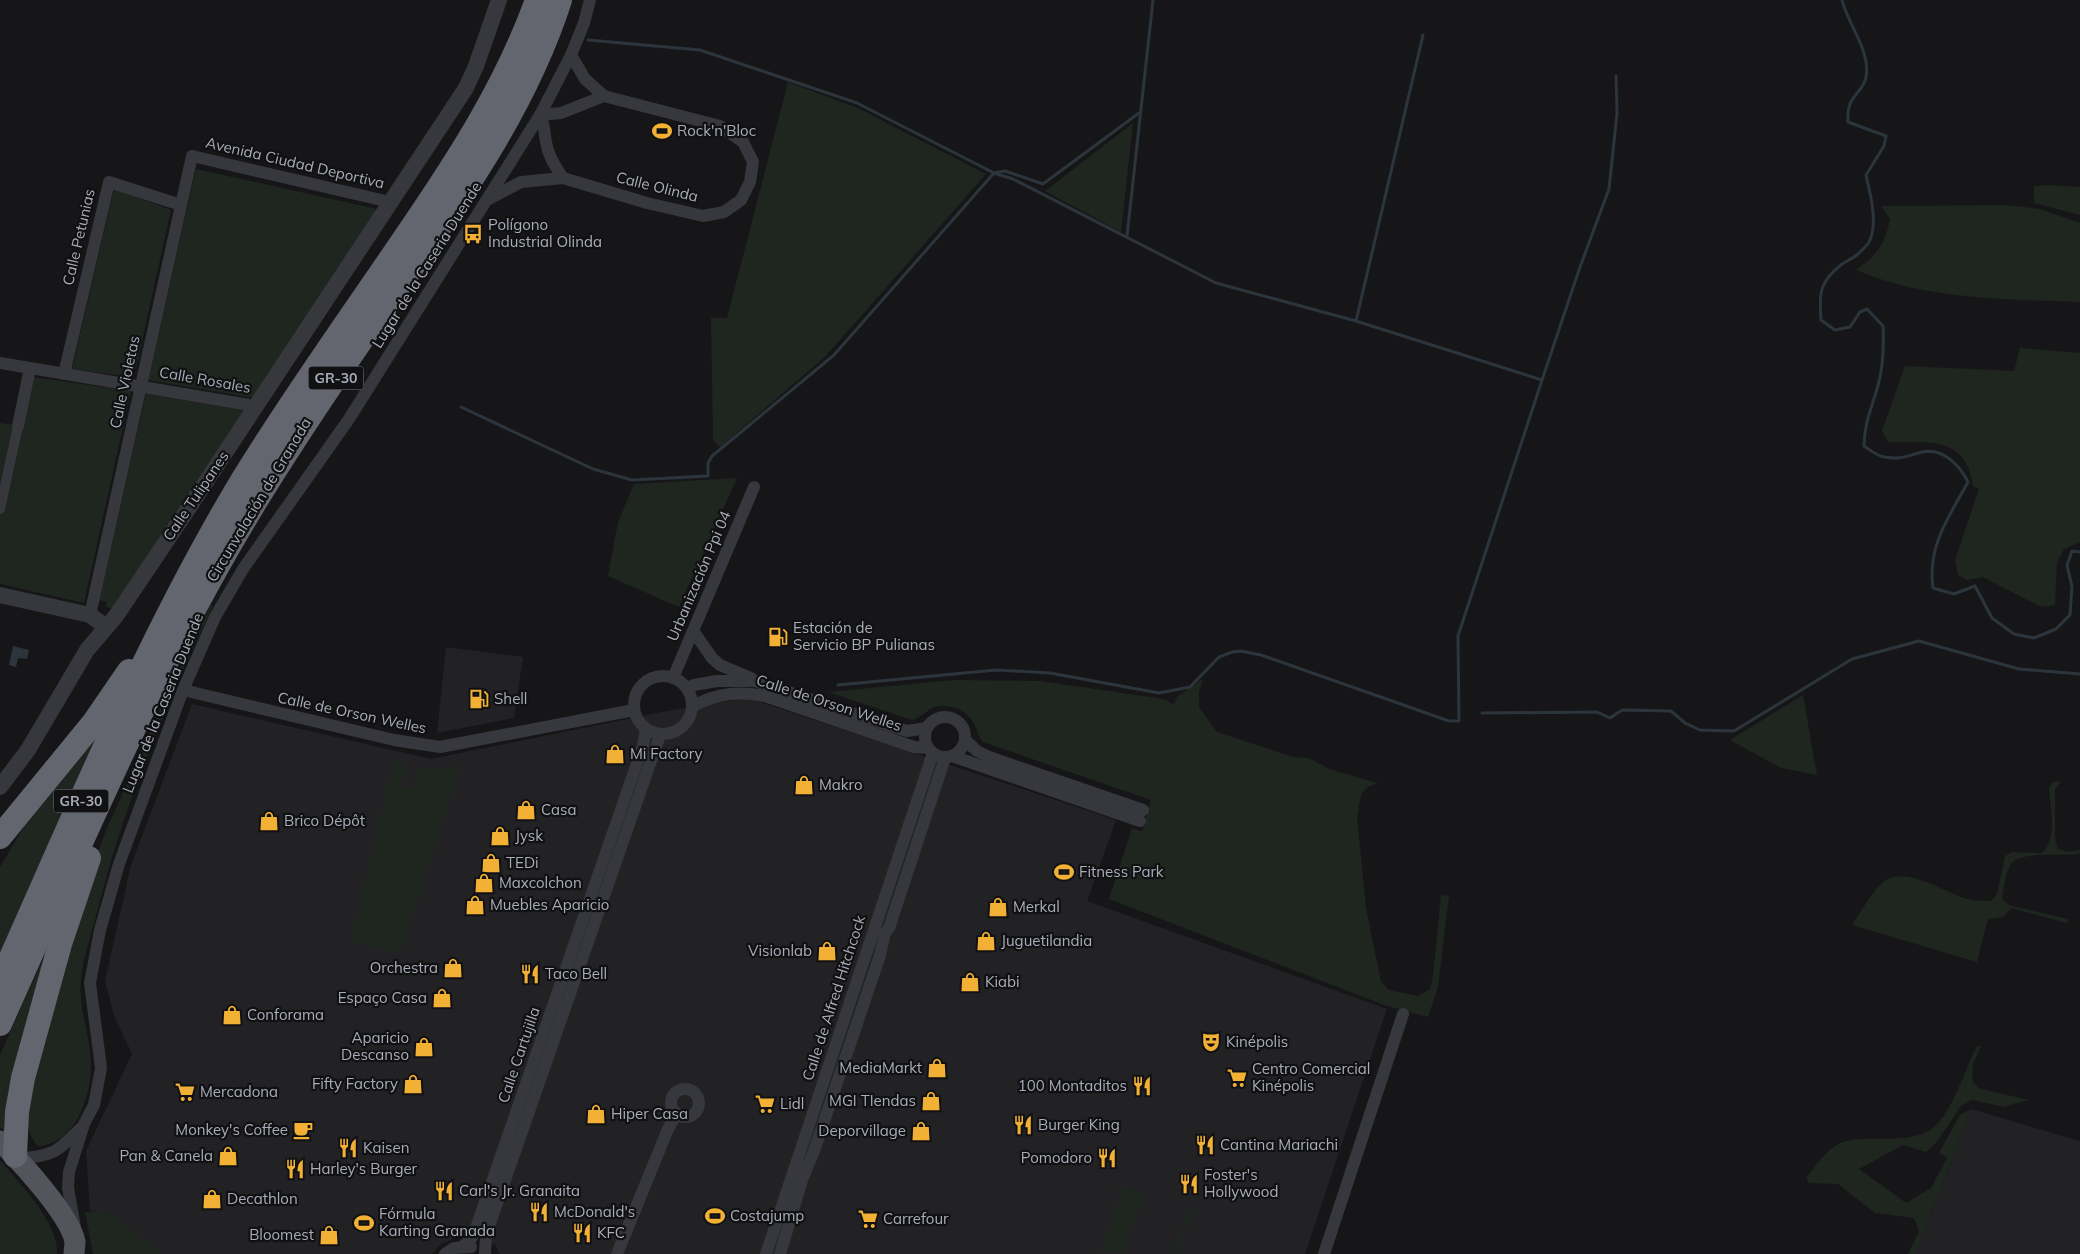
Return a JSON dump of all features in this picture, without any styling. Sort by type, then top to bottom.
[{"type":"highway","name":"Circunvalación de Granada","points":[[0,982],[102,756],[205,545],[267,441],[477,129],[510,67],[537,0]]},
{"type":"highway","name":"Circunvalación de Granada","points":[[0,1024],[118,762],[201,598],[257,499],[308,419],[444,222],[503,127],[539,55],[560,0]]},
{"type":"highway","points":[[0,837],[94,722],[144,645],[166,622]]},
{"type":"highway","points":[[11,1152],[23,1078],[60,944],[100,828],[117,786],[118,762]]},
{"type":"main road","points":[[11,1152],[64,1216],[74,1248]]},
{"type":"street","name":"Calle Tulipanes","points":[[0,787],[28,750],[87,650],[148,569],[466,88],[476,66],[499,0]]},
{"type":"street","name":"Lugar de la Caseria Duende","points":[[74,1248],[75,1224],[68,1188],[69,1172],[84,1124],[94,1105],[101,1068],[90,983],[100,930],[119,864],[183,690],[215,617],[243,569],[349,419],[540,115],[571,54],[584,23],[590,0]]},
{"type":"street","name":"Calle Olinda","points":[[486,201],[521,182],[563,178],[647,203],[703,216],[724,212],[741,200],[750,182],[753,162],[743,142],[720,126],[604,96],[585,80],[571,54]]},
{"type":"street","points":[[563,178],[551,161],[546,141],[546,126],[540,115],[561,113],[604,96]]},
{"type":"street","name":"Avenida Ciudad Deportiva","points":[[192,156],[390,202]]},
{"type":"street","name":"Calle Violetas","points":[[90,615],[192,156]]},
{"type":"street","name":"Calle Petunias","points":[[64,374],[109,182],[181,205]]},
{"type":"street","name":"Calle Rosales","points":[[0,363],[256,406]]},
{"type":"street","points":[[0,509],[30,368]]},
{"type":"street","name":"Urbanización Ppi 04","points":[[673,678],[754,487]]},
{"type":"street","points":[[0,595],[90,615],[106,627]]},
{"type":"street","name":"Calle de Orson Welles","points":[[694,632],[712,658],[720,665],[755,681],[907,731],[927,728]]},
{"type":"street","points":[[660,676],[673,678],[688,688],[693,706],[685,725],[674,733],[660,735],[646,729],[638,721],[634,710],[638,691],[647,681],[660,676]]},
{"type":"street","name":"Calle de Orson Welles","points":[[688,688],[716,681],[755,681]]},
{"type":"street","name":"Calle de Orson Welles","points":[[183,690],[394,740],[440,746],[634,710]]},
{"type":"street","name":"Calle de Orson Welles","points":[[693,706],[719,695],[747,693],[765,696],[914,747],[931,751]]},
{"type":"street","points":[[1126,810],[989,757],[966,740],[963,728],[954,719],[942,717],[931,723],[927,728],[926,742],[931,751],[1142,815]]},
{"type":"street","name":"Calle Cartujilla","points":[[463,1246],[471,1239],[475,1230],[643,746],[646,729]]},
{"type":"street","name":"Calle Cartujilla","points":[[485,1254],[486,1235],[660,735]]},
{"type":"street","points":[[949,757],[961,750],[966,740]]},
{"type":"street","name":"Calle de Alfred Hitchcock","points":[[766,1254],[931,751]]},
{"type":"street","name":"Calle de Alfred Hitchcock","points":[[780,1254],[802,1180],[810,1164],[880,955],[881,945],[889,928],[949,757]]},
{"type":"street","points":[[1324,1254],[1403,1014]]},
{"type":"street","points":[[617,1254],[676,1113]]},
{"type":"street","name":"Lugar de la Caseria Duende","points":[[11,1152],[55,1152],[84,1124]]},
{"type":"street","points":[[445,1254],[463,1246],[471,1247],[485,1254]]},
{"type":"shaded area","points":[[788,82],[858,108],[986,174],[825,357],[720,447],[713,440],[711,318],[727,318]]},
{"type":"shaded area","points":[[1133,123],[1121,232],[1045,191]]},
{"type":"shaded area","points":[[196,169],[377,209],[253,398],[148,380]]},
{"type":"shaded area","points":[[2034,186],[2080,187],[2080,215],[2034,203]]},
{"type":"shaded area","points":[[114,189],[171,210],[136,369],[132,368],[130,377],[72,369]]},
{"type":"shaded area","points":[[2006,205],[2040,209],[2080,223],[2080,302],[1938,293],[1883,280],[1856,270],[1875,254],[1886,236],[1890,219],[1881,206]]},
{"type":"shaded area","points":[[2020,348],[2080,353],[2080,542],[2064,549],[2057,563],[2055,605],[2041,607],[1983,577],[1967,580],[1958,575],[1955,560],[1979,489],[1973,486],[1969,470],[1963,458],[1954,450],[1943,445],[1918,442],[1888,442],[1882,431],[1905,366],[2014,371]]},
{"type":"shaded area","points":[[33,377],[131,391],[84,603],[0,584],[0,423],[23,426]]},
{"type":"shaded area","points":[[146,394],[245,410],[113,609],[106,607],[107,602],[99,600]]},
{"type":"shaded area","points":[[737,478],[679,607],[608,576],[618,522],[634,484]]},
{"type":"shaded area","points":[[211,605],[213,606],[178,681],[132,795],[107,873],[88,946],[82,972],[81,990],[81,1001],[91,1062],[91,1075],[85,1103],[72,1127],[62,1137],[51,1143],[38,1146],[29,1132],[28,1103],[80,899],[105,833],[163,702]]},
{"type":"shaded area","points":[[13,646],[29,650],[27,659],[18,658],[16,667],[9,665]]},
{"type":"shaded area","name":"Shell","points":[[446,647],[523,657],[514,718],[437,733]]},
{"type":"shaded area","points":[[1203,679],[1199,692],[1199,707],[1217,732],[1293,757],[1308,758],[1332,770],[1378,783],[1368,787],[1361,795],[1357,817],[1366,908],[1381,982],[1389,990],[1418,996],[1430,989],[1441,895],[1449,896],[1438,987],[1428,1017],[1384,1005],[1109,899],[1132,828],[1142,831],[1151,800],[983,742],[970,718],[956,708],[935,707],[912,720],[828,692],[953,680],[1040,681],[1164,699],[1174,705],[1177,697]]},
{"type":"shaded area","points":[[1803,695],[1817,775],[1781,768],[1730,740]]},
{"type":"shaded area","points":[[748,698],[1116,820],[1087,901],[1387,1009],[1305,1254],[500,1254],[495,1245],[480,1237],[464,1234],[441,1244],[432,1254],[163,1254],[101,1211],[90,1211],[86,1151],[132,1054],[114,1016],[105,981],[131,865],[192,704],[431,759],[667,711]]},
{"type":"shaded area","points":[[100,730],[0,956],[0,867],[25,825]]},
{"type":"shaded area","points":[[393,761],[407,764],[402,785],[414,788],[419,768],[431,769],[461,766],[400,954],[351,941]]},
{"type":"shaded area","points":[[2061,781],[2055,790],[2055,840],[2058,849],[2069,852],[2080,850],[2080,854],[2042,855],[2023,857],[2016,860],[2011,864],[2007,872],[2002,899],[2009,905],[2068,919],[2067,923],[2011,908],[2003,917],[1988,919],[1977,962],[1852,925],[1877,888],[1890,878],[1900,876],[1924,881],[1967,899],[1991,901],[1997,894],[2005,856],[2012,852],[2042,853],[2047,847],[2052,831],[2049,787],[2053,782]]},
{"type":"shaded area","points":[[61,919],[36,994],[13,1075],[6,1110],[6,1134],[0,1127],[0,1055]]},
{"type":"shaded area","points":[[1977,1046],[1981,1046],[1973,1065],[1972,1080],[1978,1088],[2029,1100],[2004,1107],[1972,1100],[1961,1106],[1936,1143],[1926,1152],[1903,1145],[1859,1169],[1906,1203],[1931,1188],[1947,1158],[1939,1153],[1960,1115],[1971,1109],[1916,1254],[1908,1254],[1919,1231],[1914,1218],[1875,1213],[1838,1184],[1809,1183],[1806,1178],[1827,1153],[1845,1141],[1913,1136],[1926,1132],[1937,1124],[1949,1107]]},
{"type":"shaded area","points":[[1971,1109],[2080,1141],[2080,1254],[1916,1254]]},
{"type":"shaded area","points":[[0,1160],[45,1217],[56,1242],[57,1254],[0,1254]]},
{"type":"shaded area","points":[[1116,1183],[1144,1195],[1123,1254],[1106,1250],[1105,1254],[1101,1254],[1122,1190],[1115,1187]]},
{"type":"shaded area","points":[[1189,1208],[1202,1213],[1200,1217],[1191,1214],[1177,1254],[1173,1254]]},
{"type":"shaded area","points":[[101,1211],[116,1218],[163,1254],[93,1254],[85,1212]]},
{"type":"waterway","points":[[1127,236],[1153,0]]},
{"type":"waterway","points":[[1842,0],[1862,48],[1867,67],[1862,88],[1850,105],[1848,122],[1886,136],[1884,146],[1866,175],[1873,216],[1872,233],[1869,242],[1858,254],[1841,265],[1828,277],[1822,289],[1820,303],[1821,320],[1835,330],[1850,327],[1860,312],[1867,309],[1883,326],[1881,374],[1867,424],[1864,446],[1874,453],[1890,458],[1904,457],[1922,452],[1937,452],[1950,459],[1960,470],[1968,482],[1947,520],[1936,545],[1932,573],[1933,588],[1954,594],[1975,586],[1992,618],[2014,634],[2034,638],[2056,629],[2070,615],[2072,587],[2067,565],[2072,551],[2080,552]]},
{"type":"waterway","points":[[1356,321],[1423,35]]},
{"type":"waterway","points":[[588,40],[700,50],[857,103],[994,173],[1013,179],[1216,283],[1356,321],[1542,380],[1458,636],[1459,721],[1449,721],[1261,655],[1241,651],[1219,657],[1190,687],[1159,693],[1050,673],[996,670],[838,685]]},
{"type":"waterway","points":[[1542,380],[1580,267],[1609,189],[1617,113],[1616,76]]},
{"type":"waterway","points":[[461,407],[593,469],[632,480],[708,476],[708,463],[712,456],[834,355],[994,173],[1005,171],[1043,184],[1139,113]]},
{"type":"waterway","points":[[1482,713],[1597,712],[1610,718],[1622,710],[1671,711],[1685,723],[1700,730],[1734,731],[1852,659],[1919,641],[2019,669],[2080,674]]},
{"type":"place","name":"Rock'n'Bloc","points":[[662,131]]},
{"type":"place","name":"Polígono Industrial Olinda","points":[[473,234]]},
{"type":"place","name":"Estación de Servicio BP Pulianas","points":[[778,637]]},
{"type":"place","name":"Shell","points":[[479,699]]},
{"type":"place","name":"Mi Factory","points":[[615,754]]},
{"type":"place","name":"Makro","points":[[804,785]]},
{"type":"place","name":"Casa","points":[[526,810]]},
{"type":"place","name":"Brico Dépôt","points":[[269,821]]},
{"type":"place","name":"Jysk","points":[[500,836]]},
{"type":"place","name":"TEDi","points":[[491,863]]},
{"type":"place","name":"Fitness Park","points":[[1064,872]]},
{"type":"place","name":"Maxcolchon","points":[[484,883]]},
{"type":"place","name":"Muebles Aparicio","points":[[475,905]]},
{"type":"place","name":"Merkal","points":[[998,907]]},
{"type":"place","name":"Juguetilandia","points":[[986,941]]},
{"type":"place","name":"Visionlab","points":[[827,951]]},
{"type":"place","name":"Orchestra","points":[[453,968]]},
{"type":"place","name":"Taco Bell","points":[[530,974]]},
{"type":"place","name":"Kiabi","points":[[970,982]]},
{"type":"place","name":"Espaço Casa","points":[[442,998]]},
{"type":"place","name":"Conforama","points":[[232,1015]]},
{"type":"place","name":"Kinépolis","points":[[1211,1042]]},
{"type":"place","name":"Aparicio Descanso","points":[[424,1047]]},
{"type":"place","name":"MediaMarkt","points":[[937,1068]]},
{"type":"place","name":"Centro Comercial Kinépolis","points":[[1237,1078]]},
{"type":"place","name":"Fifty Factory","points":[[413,1084]]},
{"type":"place","name":"100 Montaditos","points":[[1142,1086]]},
{"type":"place","name":"Mercadona","points":[[185,1092]]},
{"type":"place","name":"MGI TIendas","points":[[931,1101]]},
{"type":"place","name":"Lidl","points":[[765,1104]]},
{"type":"place","name":"Hiper Casa","points":[[596,1114]]},
{"type":"place","name":"Burger King","points":[[1023,1125]]},
{"type":"place","name":"Monkey's Coffee","points":[[303,1130]]},
{"type":"place","name":"Deporvillage","points":[[921,1131]]},
{"type":"place","name":"Cantina Mariachi","points":[[1205,1145]]},
{"type":"place","name":"Kaisen","points":[[348,1148]]},
{"type":"place","name":"Pan & Canela","points":[[228,1156]]},
{"type":"place","name":"Pomodoro","points":[[1107,1158]]},
{"type":"place","name":"Harley's Burger","points":[[295,1169]]},
{"type":"place","name":"Foster's Hollywood","points":[[1189,1184]]},
{"type":"place","name":"Carl's Jr. Granaita","points":[[444,1191]]},
{"type":"place","name":"Decathlon","points":[[212,1199]]},
{"type":"place","name":"McDonald's","points":[[539,1212]]},
{"type":"place","name":"Costajump","points":[[715,1216]]},
{"type":"place","name":"Carrefour","points":[[868,1219]]},
{"type":"place","name":"Fórmula Karting Granada","points":[[364,1223]]},
{"type":"place","name":"KFC","points":[[582,1233]]},
{"type":"place","name":"Bloomest","points":[[329,1235]]}]
